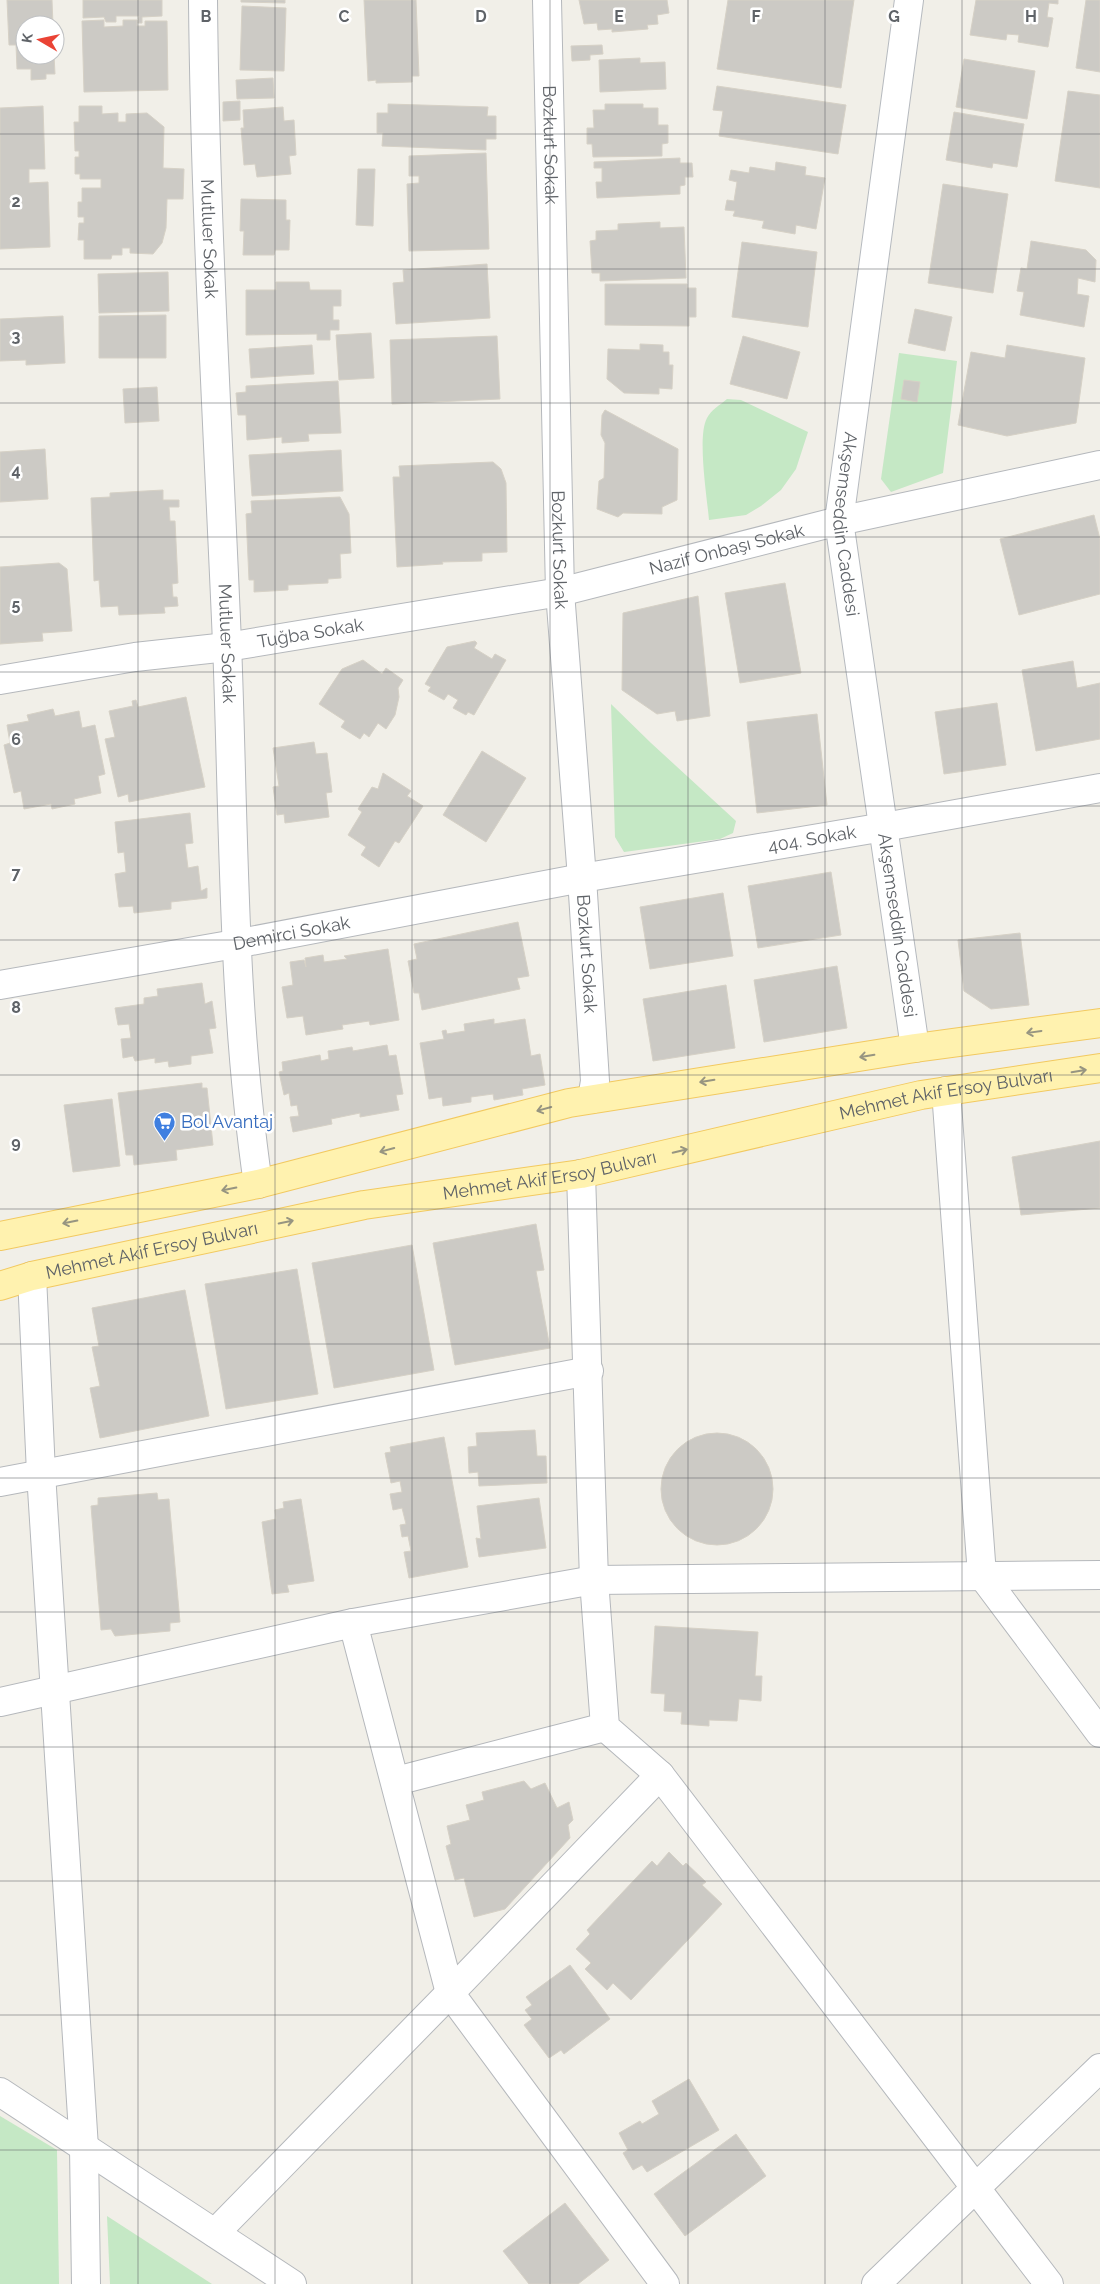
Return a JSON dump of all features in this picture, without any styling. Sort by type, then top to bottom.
[{"type":"main road","points":[[0,1236],[258,1184],[592,1099],[915,1048],[1100,1023]]},
{"type":"main road","name":"Mehmet Akif Ersoy Bulvarı","points":[[0,1286],[32,1276],[364,1205],[582,1174],[921,1095],[1100,1068]]},
{"type":"street","name":"Mutluer Sokak","points":[[203,0],[204,102],[227,647],[235,944],[252,1140],[258,1184]]},
{"type":"street","name":"Bozkurt Sokak","points":[[547,0],[560,592],[582,878],[595,1081],[592,1099]]},
{"type":"street","name":"Akşemseddin Caddesi","points":[[909,0],[838,521],[915,1048]]},
{"type":"street","name":"Nazif Onbaşı Sokak","points":[[560,592],[838,521],[1100,465]]},
{"type":"street","name":"Tuğba Sokak","points":[[0,680],[135,657],[227,647],[560,592]]},
{"type":"street","name":"404. Sokak","points":[[582,878],[1100,788]]},
{"type":"street","name":"Demirci Sokak","points":[[0,985],[235,944],[582,878]]},
{"type":"street","points":[[946,1092],[982,1575],[1100,1733]]},
{"type":"street","points":[[582,1174],[594,1580],[605,1727],[660,1775],[1049,2284]]},
{"type":"street","points":[[32,1276],[41,1473],[84,2148],[86,2284]]},
{"type":"street","points":[[0,1482],[589,1371]]},
{"type":"street","points":[[0,1702],[354,1623],[594,1580],[1100,1575]]},
{"type":"street","points":[[354,1623],[450,1994],[665,2284]]},
{"type":"street","points":[[396,1781],[605,1727]]},
{"type":"street","points":[[215,2233],[450,1994],[660,1775]]},
{"type":"street","points":[[876,2284],[1100,2068]]},
{"type":"street","points":[[0,2092],[292,2284]]},
{"type":"green space","points":[[899,353],[957,361],[943,473],[891,492],[881,479]]},
{"type":"green space","points":[[727,399],[741,400],[808,432],[796,469],[781,490],[746,515],[709,520],[703,452],[704,427],[711,412]]},
{"type":"green space","points":[[611,704],[736,821],[733,833],[720,839],[624,852],[615,837]]},
{"type":"green space","points":[[0,2116],[57,2150],[59,2284],[0,2284]]},
{"type":"green space","points":[[107,2216],[212,2284],[110,2284]]},
{"type":"building","points":[[7,0],[52,0],[53,15],[15,15],[15,45],[9,45]]},
{"type":"building","points":[[83,0],[162,0],[162,16],[142,17],[142,23],[138,23],[139,16],[116,16],[116,22],[106,22],[104,17],[83,18]]},
{"type":"building","points":[[241,0],[285,0],[285,3],[241,2]]},
{"type":"building","points":[[364,0],[416,0],[419,76],[412,76],[412,82],[376,83],[376,80],[368,81]]},
{"type":"building","points":[[579,0],[667,0],[669,13],[657,15],[658,24],[647,25],[648,29],[612,32],[612,29],[598,30],[597,23],[584,24]]},
{"type":"building","points":[[728,0],[854,0],[841,88],[717,69]]},
{"type":"building","points":[[976,0],[1058,0],[1058,4],[1049,3],[1047,17],[1053,18],[1048,47],[1018,42],[1019,35],[1007,34],[1006,40],[970,35]]},
{"type":"building","points":[[1086,0],[1100,0],[1100,72],[1076,68]]},
{"type":"building","points":[[242,6],[286,8],[284,71],[240,70]]},
{"type":"building","points":[[104,20],[104,27],[123,26],[123,20],[137,20],[137,26],[145,26],[145,21],[167,21],[168,90],[84,92],[82,21]]},
{"type":"building","points":[[602,45],[603,54],[590,55],[590,60],[572,61],[571,46]]},
{"type":"building","points":[[640,58],[640,63],[665,62],[666,89],[600,92],[599,60]]},
{"type":"building","points":[[964,59],[1035,71],[1027,119],[956,107]]},
{"type":"building","points":[[17,65],[55,65],[55,74],[46,74],[46,79],[31,80],[31,69],[17,69]]},
{"type":"building","points":[[273,78],[274,98],[237,99],[236,80]]},
{"type":"building","points":[[717,86],[846,105],[838,154],[719,136],[723,111],[713,110]]},
{"type":"building","points":[[1068,91],[1100,95],[1100,188],[1055,181]]},
{"type":"building","points":[[240,101],[240,120],[223,121],[223,102]]},
{"type":"building","points":[[388,104],[488,107],[487,116],[496,116],[496,139],[486,139],[486,150],[382,146],[383,133],[377,133],[377,113],[388,113]]},
{"type":"building","points":[[605,104],[643,104],[643,108],[658,108],[658,125],[668,125],[668,143],[662,144],[662,156],[593,157],[592,144],[587,144],[587,128],[594,128],[593,110],[605,110]]},
{"type":"building","points":[[43,106],[45,169],[29,169],[29,183],[48,182],[50,247],[0,249],[0,108]]},
{"type":"building","points":[[79,106],[102,106],[102,114],[118,113],[118,122],[126,122],[126,114],[147,113],[164,127],[163,168],[184,169],[183,199],[167,199],[166,228],[162,243],[153,254],[130,253],[130,248],[122,248],[122,255],[112,255],[111,259],[84,259],[84,240],[78,240],[79,223],[84,223],[84,217],[78,217],[78,202],[82,202],[82,188],[101,188],[101,179],[80,179],[80,174],[75,174],[75,157],[79,157],[79,151],[75,151],[74,122],[79,122]]},
{"type":"building","points":[[283,107],[284,121],[294,120],[296,155],[289,156],[291,174],[257,177],[255,164],[244,165],[241,128],[244,128],[243,110]]},
{"type":"building","points":[[954,112],[1024,124],[1017,167],[993,163],[992,168],[946,160]]},
{"type":"building","points":[[486,153],[489,249],[409,251],[407,184],[419,183],[419,176],[409,176],[409,156]]},
{"type":"building","points":[[680,158],[680,163],[692,163],[693,177],[685,177],[685,185],[680,186],[680,194],[597,198],[596,182],[602,182],[602,168],[594,168],[594,162]]},
{"type":"building","points":[[776,162],[806,167],[805,175],[825,178],[816,229],[796,225],[795,234],[762,228],[764,221],[733,216],[735,211],[725,210],[727,200],[734,201],[737,182],[729,180],[731,170],[749,173],[750,167],[775,171]]},
{"type":"building","points":[[358,169],[375,169],[373,226],[356,225]]},
{"type":"building","points":[[943,184],[1008,194],[993,293],[928,283]]},
{"type":"building","points":[[241,199],[286,200],[286,220],[290,220],[289,250],[275,250],[274,255],[243,255],[244,231],[240,231]]},
{"type":"building","points":[[660,222],[660,228],[684,227],[686,278],[600,281],[600,273],[592,273],[590,241],[596,240],[596,231],[618,230],[618,224]]},
{"type":"building","points":[[1031,241],[1086,250],[1096,260],[1095,282],[1078,278],[1077,294],[1089,296],[1084,327],[1020,315],[1024,292],[1017,291],[1021,268],[1027,269]]},
{"type":"building","points":[[742,242],[817,252],[808,327],[732,317]]},
{"type":"building","points":[[487,264],[490,318],[396,324],[393,283],[404,282],[403,270]]},
{"type":"building","points":[[168,272],[169,311],[99,313],[98,274]]},
{"type":"building","points":[[276,282],[309,282],[310,290],[341,290],[341,306],[333,306],[333,320],[339,320],[339,330],[330,330],[330,340],[317,340],[317,334],[246,335],[246,290],[276,290]]},
{"type":"building","points":[[605,284],[687,284],[687,288],[696,288],[696,317],[689,317],[689,326],[605,325]]},
{"type":"building","points":[[915,309],[952,317],[945,351],[908,343]]},
{"type":"building","points":[[166,315],[166,358],[99,358],[99,316]]},
{"type":"building","points":[[63,316],[65,363],[26,365],[26,360],[0,361],[0,319]]},
{"type":"building","points":[[371,333],[374,378],[339,380],[336,335]]},
{"type":"building","points":[[497,336],[500,399],[392,404],[390,340]]},
{"type":"building","points":[[743,336],[800,352],[787,399],[730,384]]},
{"type":"building","points":[[640,344],[663,345],[663,352],[669,352],[669,365],[673,365],[672,389],[659,388],[659,394],[624,393],[607,379],[608,349],[640,350]]},
{"type":"building","points":[[312,345],[314,374],[251,378],[249,349]]},
{"type":"building","points":[[1007,345],[1085,358],[1076,423],[1007,436],[958,425],[971,352],[1005,358]]},
{"type":"building","points":[[904,380],[920,382],[917,402],[901,399]]},
{"type":"building","points":[[338,381],[341,433],[308,434],[309,441],[282,443],[282,437],[247,440],[246,415],[238,415],[236,393],[246,392],[246,386]]},
{"type":"building","points":[[157,387],[159,421],[125,423],[123,389]]},
{"type":"building","points":[[605,410],[678,449],[677,500],[662,507],[662,514],[623,513],[618,517],[597,509],[599,481],[604,478],[605,443],[601,435],[602,415]]},
{"type":"building","points":[[45,449],[48,499],[0,502],[0,452]]},
{"type":"building","points":[[341,450],[343,491],[252,496],[249,455]]},
{"type":"building","points":[[493,462],[501,469],[506,483],[507,552],[482,553],[482,561],[442,562],[443,564],[397,567],[393,477],[400,477],[399,466]]},
{"type":"building","points":[[163,490],[163,500],[179,500],[179,507],[169,507],[170,521],[175,521],[178,583],[172,584],[173,597],[177,597],[178,606],[164,607],[165,613],[119,615],[118,606],[101,607],[99,580],[94,581],[91,498],[110,497],[110,493]]},
{"type":"building","points":[[340,497],[349,514],[351,553],[340,554],[341,578],[328,579],[328,583],[288,585],[288,590],[254,592],[254,580],[249,580],[246,514],[252,513],[251,501]]},
{"type":"building","points":[[1094,515],[1100,539],[1100,594],[1019,615],[1000,539]]},
{"type":"building","points":[[59,563],[67,569],[72,631],[42,633],[43,641],[0,644],[0,567]]},
{"type":"building","points":[[785,583],[801,673],[740,683],[725,593]]},
{"type":"building","points":[[698,596],[710,716],[677,721],[675,711],[657,714],[622,690],[623,613]]},
{"type":"building","points":[[475,641],[477,643],[474,648],[492,659],[495,654],[506,660],[474,715],[468,712],[466,715],[453,708],[458,700],[448,694],[444,700],[428,691],[431,687],[425,684],[447,647]]},
{"type":"building","points":[[363,660],[382,674],[386,668],[403,680],[398,688],[399,697],[395,715],[386,729],[378,723],[369,737],[364,733],[360,739],[341,727],[345,721],[319,704],[342,669]]},
{"type":"building","points":[[1073,661],[1077,688],[1100,683],[1100,739],[1036,751],[1022,670]]},
{"type":"building","points":[[186,697],[205,787],[129,802],[128,794],[118,797],[105,739],[115,737],[109,711],[133,706],[132,701],[136,700],[138,707]]},
{"type":"building","points":[[997,703],[1006,765],[944,774],[935,712]]},
{"type":"building","points":[[53,709],[55,716],[79,711],[82,728],[95,725],[105,774],[98,776],[101,793],[74,799],[75,804],[52,809],[51,804],[24,809],[21,791],[14,793],[4,745],[10,743],[7,725],[29,721],[27,715]]},
{"type":"building","points":[[817,714],[827,805],[757,813],[747,722]]},
{"type":"building","points":[[314,742],[316,754],[327,753],[332,792],[326,793],[329,817],[285,823],[284,814],[277,815],[273,787],[279,786],[273,748]]},
{"type":"building","points":[[482,751],[526,778],[486,842],[443,815]]},
{"type":"building","points":[[383,773],[411,791],[407,796],[423,806],[399,843],[395,841],[379,867],[361,855],[366,847],[348,835],[362,812],[358,809],[372,787],[378,789]]},
{"type":"building","points":[[190,813],[193,843],[185,844],[188,868],[198,866],[201,891],[207,888],[207,898],[171,902],[171,909],[134,913],[133,906],[119,907],[115,874],[126,872],[124,852],[118,853],[115,822]]},
{"type":"building","points":[[831,872],[841,935],[758,948],[748,886]]},
{"type":"building","points":[[723,893],[733,956],[650,969],[640,907]]},
{"type":"building","points":[[518,922],[529,976],[517,978],[520,989],[422,1010],[419,993],[414,993],[408,961],[417,959],[414,944]]},
{"type":"building","points":[[1020,933],[1029,1005],[991,1009],[964,991],[958,940]]},
{"type":"building","points":[[388,949],[399,1020],[370,1025],[369,1021],[342,1025],[343,1029],[306,1035],[303,1016],[287,1018],[282,987],[293,985],[290,962],[304,960],[306,967],[305,958],[323,955],[324,962],[347,959],[344,956]]},
{"type":"building","points":[[837,966],[847,1028],[764,1042],[754,980]]},
{"type":"building","points":[[202,983],[205,1004],[212,1001],[216,1028],[209,1029],[213,1053],[191,1056],[191,1064],[169,1067],[168,1061],[155,1063],[155,1058],[135,1061],[133,1056],[123,1058],[121,1039],[131,1038],[129,1024],[118,1025],[115,1008],[144,1004],[144,998],[158,996],[157,989]]},
{"type":"building","points":[[726,985],[735,1048],[653,1061],[643,999]]},
{"type":"building","points":[[494,1019],[494,1024],[525,1019],[531,1056],[540,1054],[545,1085],[522,1089],[523,1095],[494,1100],[493,1094],[471,1097],[471,1102],[443,1106],[442,1097],[429,1099],[420,1043],[444,1039],[442,1031],[446,1030],[447,1034],[465,1031],[464,1024]]},
{"type":"building","points":[[387,1045],[389,1056],[396,1055],[403,1094],[396,1095],[399,1110],[360,1117],[360,1113],[331,1119],[332,1124],[293,1132],[290,1117],[299,1116],[297,1105],[291,1106],[289,1093],[284,1095],[279,1072],[283,1071],[282,1062],[320,1055],[321,1061],[329,1059],[328,1051],[352,1047],[353,1051]]},
{"type":"building","points":[[202,1083],[202,1088],[207,1088],[213,1145],[176,1150],[177,1160],[134,1165],[133,1155],[126,1155],[118,1093]]},
{"type":"building","points":[[112,1099],[120,1166],[73,1172],[64,1105]]},
{"type":"building","points":[[1100,1141],[1100,1208],[1021,1215],[1012,1157]]},
{"type":"building","points":[[536,1224],[544,1270],[536,1271],[550,1348],[455,1365],[433,1243]]},
{"type":"building","points":[[412,1245],[434,1370],[334,1388],[312,1263]]},
{"type":"building","points":[[297,1269],[318,1394],[226,1409],[205,1284]]},
{"type":"building","points":[[185,1290],[209,1416],[100,1438],[90,1388],[100,1386],[92,1347],[99,1346],[92,1308]]},
{"type":"building","points":[[535,1430],[537,1456],[546,1456],[547,1483],[479,1486],[478,1472],[469,1473],[468,1447],[477,1446],[476,1433]]},
{"type":"building","points":[[717,1433],[728,1434],[738,1438],[756,1450],[768,1468],[772,1478],[772,1500],[768,1510],[756,1528],[738,1540],[728,1544],[717,1545],[706,1544],[696,1540],[678,1528],[666,1510],[662,1500],[661,1489],[662,1478],[666,1468],[678,1450],[696,1438],[706,1434]]},
{"type":"building","points":[[444,1437],[468,1567],[409,1578],[404,1552],[411,1551],[408,1536],[402,1537],[400,1525],[406,1524],[402,1508],[393,1510],[390,1494],[402,1492],[400,1481],[391,1483],[385,1453],[391,1452],[390,1447]]},
{"type":"building","points":[[157,1493],[158,1500],[169,1499],[180,1622],[170,1623],[170,1631],[115,1636],[111,1629],[101,1630],[91,1506],[98,1505],[98,1498]]},
{"type":"building","points":[[539,1498],[546,1548],[479,1557],[476,1538],[481,1539],[477,1506]]},
{"type":"building","points":[[301,1499],[314,1581],[287,1585],[289,1592],[272,1594],[262,1522],[276,1519],[275,1510],[284,1508],[283,1502]]},
{"type":"building","points":[[655,1626],[758,1632],[755,1676],[762,1676],[761,1701],[739,1699],[737,1721],[709,1720],[709,1726],[681,1724],[682,1712],[664,1711],[665,1694],[651,1693]]},
{"type":"building","points":[[524,1781],[531,1789],[545,1783],[557,1808],[569,1802],[573,1820],[568,1825],[570,1838],[505,1909],[474,1917],[464,1878],[455,1880],[446,1846],[451,1844],[447,1826],[470,1820],[466,1805],[484,1800],[482,1792]]},
{"type":"building","points":[[669,1852],[683,1866],[686,1863],[706,1882],[702,1885],[722,1904],[631,2000],[613,1983],[607,1990],[585,1969],[591,1963],[576,1949],[590,1934],[587,1930],[652,1861],[657,1866]]},
{"type":"building","points":[[570,1965],[610,2019],[564,2054],[561,2050],[549,2058],[524,2025],[532,2019],[525,2010],[532,2005],[526,1997]]},
{"type":"building","points":[[689,2079],[719,2130],[647,2172],[642,2165],[633,2170],[623,2153],[628,2150],[619,2133],[640,2121],[642,2124],[659,2114],[652,2101]]},
{"type":"building","points":[[736,2134],[766,2176],[685,2236],[654,2194]]},
{"type":"building","points":[[565,2203],[609,2260],[578,2284],[529,2284],[503,2251]]},
{"type":"place","name":"Bol Avantaj","points":[[165,1141]]}]
